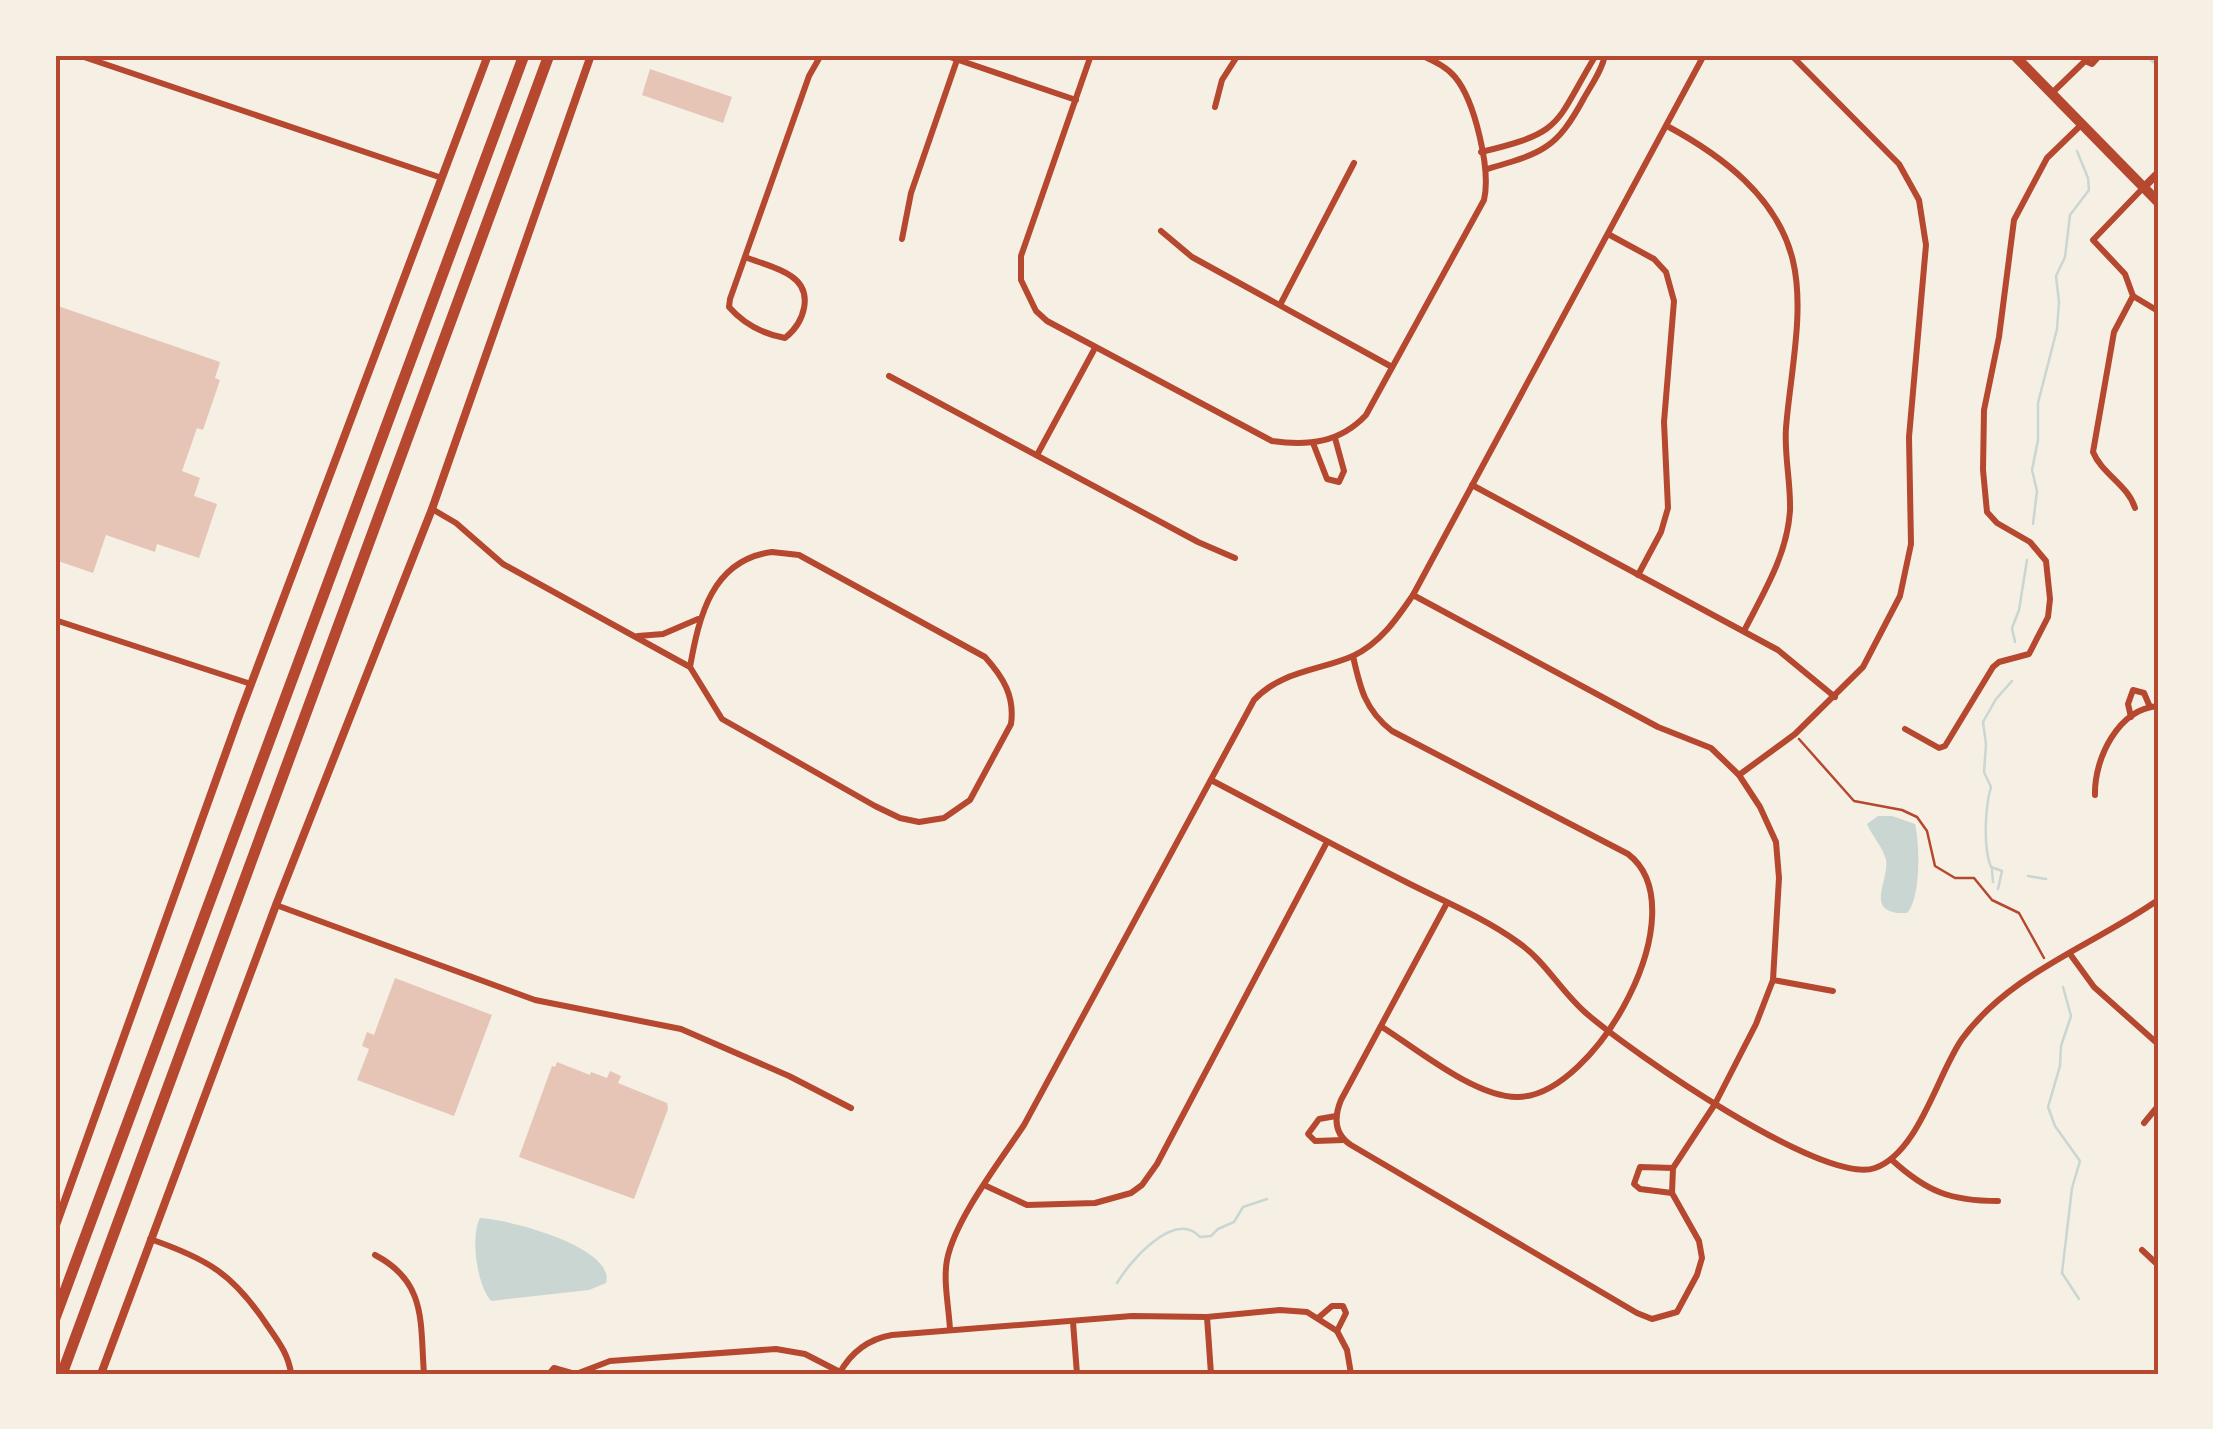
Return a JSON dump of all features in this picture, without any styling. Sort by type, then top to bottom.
[{"type":"highway","points":[[55,1318],[524,55]]},
{"type":"highway","points":[[62,1374],[548,55]]},
{"type":"main road","points":[[2014,55],[2158,202]]},
{"type":"street","points":[[78,55],[442,178]]},
{"type":"street","points":[[55,1228],[251,684],[488,55]]},
{"type":"street","points":[[101,1374],[276,905],[432,509],[514,266],[592,55]]},
{"type":"street","points":[[745,257],[787,273],[804,293],[801,318],[784,338],[771,336],[739,318],[729,307],[745,257],[809,76],[822,55]]},
{"type":"street","points":[[944,55],[1076,100]]},
{"type":"street","points":[[1092,55],[1020,256],[1021,280],[1036,311],[1095,348],[1272,441],[1313,443],[1347,432],[1366,415],[1477,216],[1488,183],[1482,152],[1456,79],[1421,55]]},
{"type":"street","points":[[1215,106],[1222,80],[1238,55]]},
{"type":"street","points":[[1482,152],[1532,139],[1552,126],[1566,110],[1596,55]]},
{"type":"street","points":[[1486,169],[1553,144],[1574,117],[1605,55]]},
{"type":"street","points":[[950,1330],[946,1264],[950,1247],[984,1185],[1024,1125],[1254,700],[1262,690],[1286,676],[1353,656],[1391,628],[1413,596],[1704,55]]},
{"type":"street","points":[[1740,775],[1795,734],[1835,697],[1871,653],[1894,610],[1906,573],[1912,508],[1909,437],[1926,245],[1919,200],[1899,164],[1792,55]]},
{"type":"street","points":[[2051,94],[2083,58],[2095,63],[2100,55]]},
{"type":"street","points":[[902,239],[911,193],[957,60]]},
{"type":"street","points":[[1905,729],[1939,748],[1945,746],[1993,667],[2030,654],[2048,616],[2050,599],[2042,551],[1987,512],[1984,410],[2000,337],[2014,220],[2047,158],[2082,124]]},
{"type":"street","points":[[1667,126],[1697,142],[1734,170],[1768,205],[1794,264],[1795,337],[1785,439],[1788,526],[1775,570],[1744,630]]},
{"type":"street","points":[[1280,305],[1354,163]]},
{"type":"street","points":[[2158,173],[2093,240],[2125,274],[2133,296],[2158,311]]},
{"type":"street","points":[[1161,231],[1192,257],[1393,367]]},
{"type":"street","points":[[1608,234],[1654,259],[1666,272],[1674,301],[1664,422],[1668,508],[1661,532],[1638,574]]},
{"type":"street","points":[[2133,296],[2114,332],[2092,442],[2097,462],[2131,496],[2135,508]]},
{"type":"street","points":[[1037,455],[1095,348]]},
{"type":"street","points":[[889,376],[1198,542],[1235,558]]},
{"type":"street","points":[[1313,443],[1327,478],[1340,482],[1344,470],[1335,438]]},
{"type":"street","points":[[1472,485],[1744,630],[1778,650],[1835,697]]},
{"type":"street","points":[[432,509],[456,522],[503,564],[690,666],[722,719],[875,806],[919,822],[944,818],[970,800],[1011,724],[1006,684],[984,657],[799,555],[772,552],[739,562],[728,570],[699,618],[690,666]]},
{"type":"street","points":[[1413,596],[1658,726],[1711,748],[1740,775],[1776,842],[1779,878],[1772,980],[1756,1024],[1715,1104],[1673,1168],[1672,1193],[1699,1242],[1702,1258],[1697,1276],[1677,1312],[1652,1319],[1637,1313],[1344,1140],[1337,1128],[1341,1100],[1447,903]]},
{"type":"street","points":[[635,636],[663,634],[699,618]]},
{"type":"street","points":[[55,620],[251,684]]},
{"type":"street","points":[[1353,656],[1363,698],[1392,732],[1628,854],[1645,872],[1653,906],[1638,977],[1608,1032],[1574,1069],[1532,1095],[1500,1095],[1466,1080],[1382,1027]]},
{"type":"street","points":[[2095,794],[2100,758],[2117,730],[2131,717],[2154,706],[2144,693],[2134,690],[2128,704],[2131,717]]},
{"type":"street","points":[[1211,780],[1521,944],[1563,992],[1659,1070],[1715,1104],[1841,1169],[1871,1170],[1892,1160],[1928,1105],[1961,1041],[2012,987],[2116,930],[2158,900]]},
{"type":"street","points":[[984,1185],[1027,1205],[1056,1206],[1120,1199],[1142,1185],[1157,1164],[1326,842]]},
{"type":"street","points":[[276,905],[535,1000],[681,1029],[851,1108]]},
{"type":"street","points":[[2070,954],[2094,987],[2158,1044]]},
{"type":"street","points":[[1772,980],[1834,991]]},
{"type":"street","points":[[2144,1123],[2158,1106]]},
{"type":"street","points":[[1336,1116],[1318,1120],[1308,1134],[1324,1143],[1344,1140]]},
{"type":"street","points":[[1892,1160],[1936,1192],[1964,1201],[1998,1201]]},
{"type":"street","points":[[1672,1193],[1640,1189],[1634,1178],[1640,1167],[1673,1168]]},
{"type":"street","points":[[150,1239],[204,1259],[238,1285],[279,1342],[291,1374]]},
{"type":"street","points":[[2142,1250],[2158,1265]]},
{"type":"street","points":[[375,1255],[398,1269],[413,1288],[424,1374]]},
{"type":"street","points":[[1318,1318],[1332,1306],[1343,1306],[1346,1313],[1337,1331]]},
{"type":"street","points":[[549,1374],[554,1368],[563,1368],[575,1374],[610,1361],[776,1349],[805,1354],[839,1373],[859,1349],[876,1338],[1132,1316],[1208,1317],[1280,1310],[1307,1312],[1337,1331],[1347,1350],[1351,1374]]},
{"type":"street","points":[[1208,1317],[1211,1374]]},
{"type":"street","points":[[1073,1322],[1077,1374]]},
{"type":"street","points":[[1466,1374],[1480,1374]]},
{"type":"path","points":[[1795,734],[1854,801],[1902,810],[1917,817],[1928,831],[1935,866],[1955,878],[1974,878],[1992,900],[2017,911],[2043,959],[2051,966]]},
{"type":"shaded area","points":[[1878,816],[1915,824],[1917,884],[1907,913],[1893,912],[1882,902],[1886,860],[1867,824]]},
{"type":"shaded area","points":[[480,1218],[534,1230],[578,1247],[605,1270],[606,1283],[589,1290],[491,1301],[477,1261]]},
{"type":"building","points":[[650,69],[732,97],[723,123],[642,95]]},
{"type":"building","points":[[55,305],[220,362],[215,378],[220,380],[203,430],[197,428],[182,471],[200,478],[194,496],[217,504],[199,558],[157,544],[155,552],[106,535],[93,573],[55,560]]},
{"type":"building","points":[[395,978],[492,1015],[454,1116],[357,1080],[369,1049],[362,1046],[367,1032],[374,1035]]},
{"type":"building","points":[[557,1062],[607,1078],[610,1071],[621,1076],[618,1083],[667,1103],[634,1199],[519,1157],[552,1066]]},
{"type":"waterway","points":[[2145,55],[2158,66]]},
{"type":"waterway","points":[[2033,524],[2037,491],[2032,470],[2038,440],[2038,403],[2057,329],[2056,276],[2065,257],[2070,215],[2089,190],[2077,151]]},
{"type":"waterway","points":[[2015,642],[2012,628],[2027,560]]},
{"type":"waterway","points":[[1998,889],[2002,871],[1991,867],[1987,849],[1986,816],[1991,787],[1984,772],[1983,722],[2012,681]]},
{"type":"waterway","points":[[1992,869],[1993,882]]},
{"type":"waterway","points":[[2028,876],[2046,879]]},
{"type":"waterway","points":[[2063,987],[2071,1016],[2048,1107],[2055,1126],[2080,1161],[2072,1188],[2062,1273],[2079,1299]]},
{"type":"waterway","points":[[1117,1283],[1142,1251],[1166,1233],[1178,1229],[1190,1230],[1200,1237],[1211,1236],[1234,1222],[1243,1207],[1267,1199]]}]
